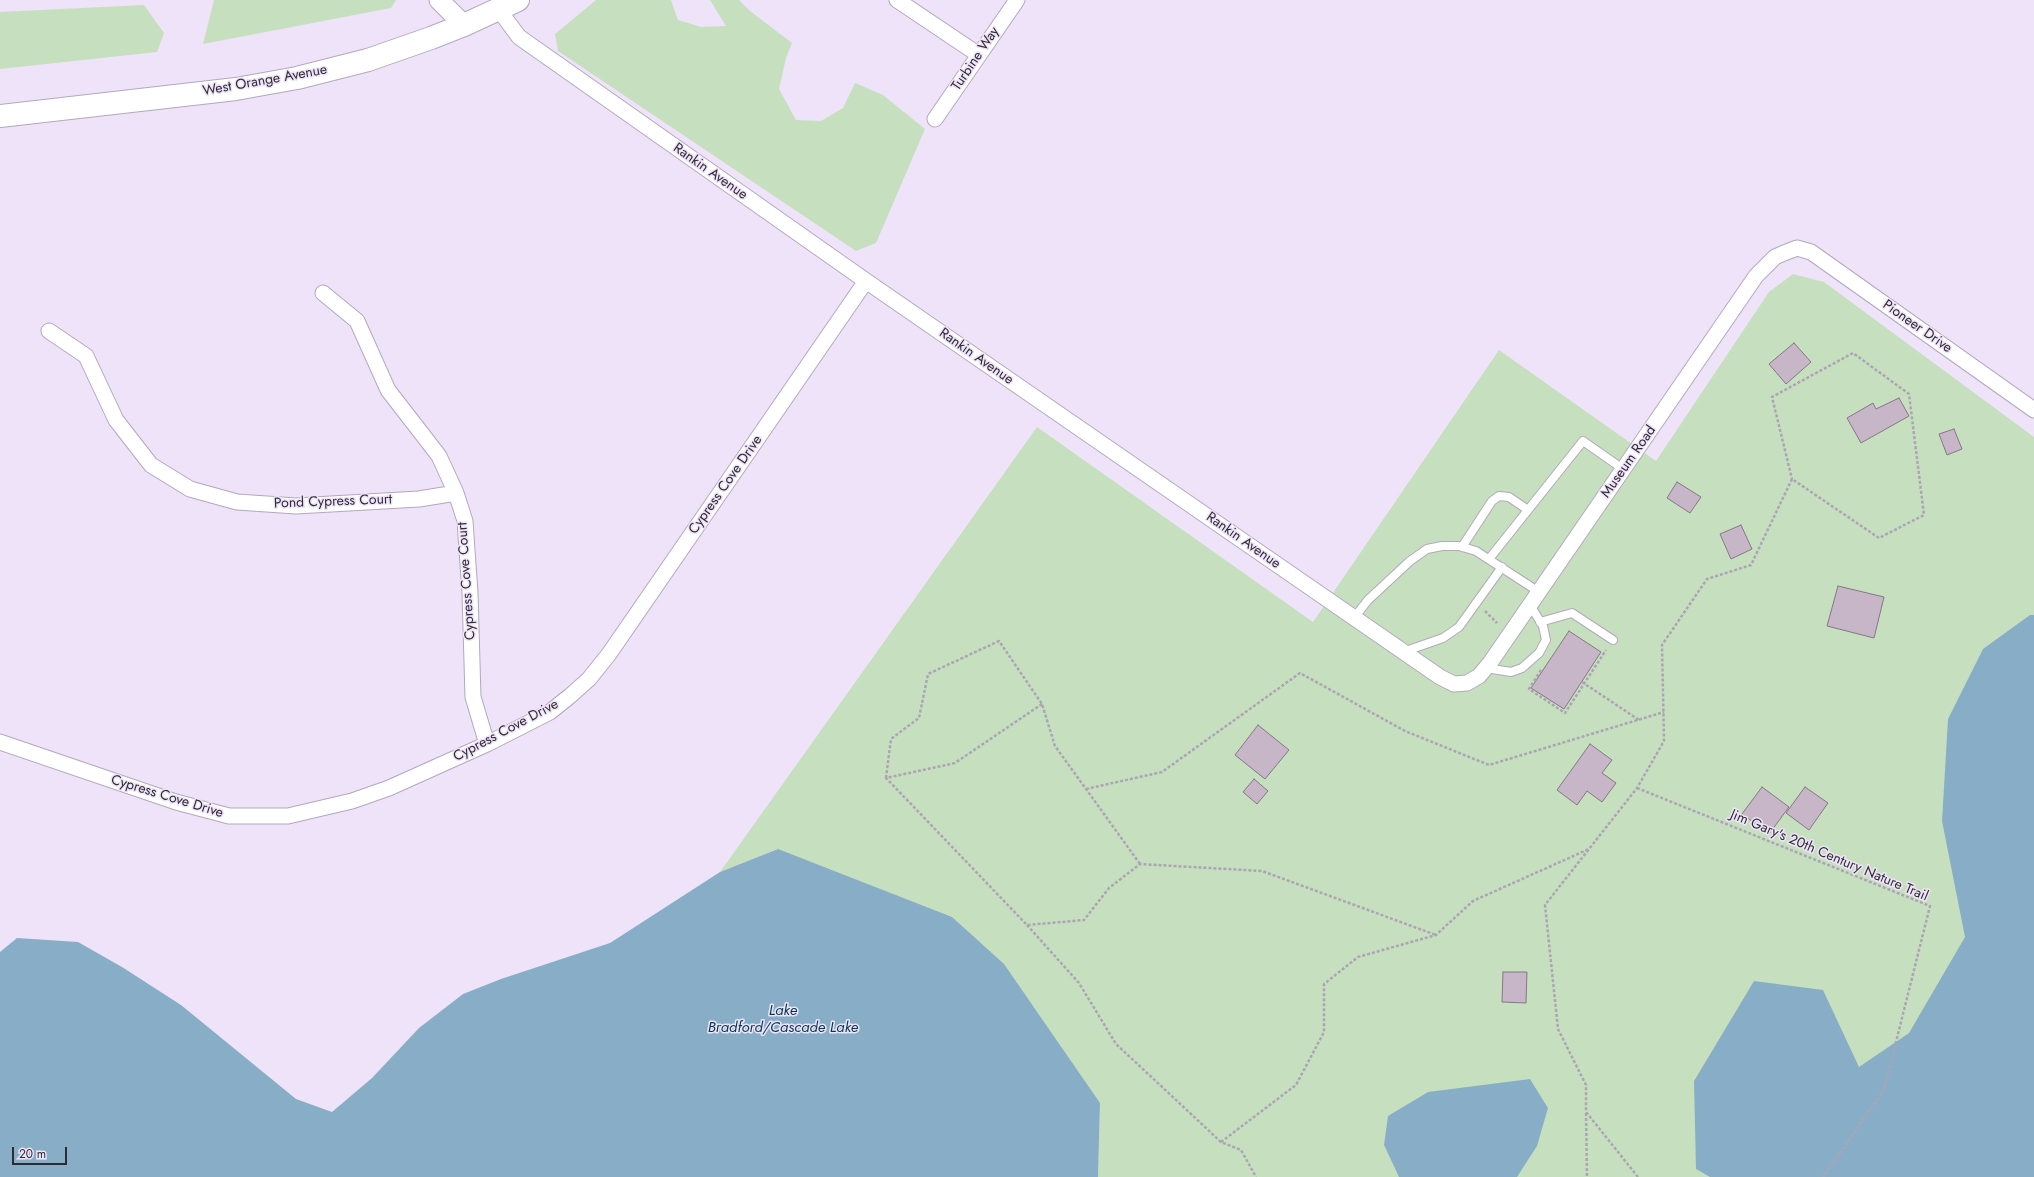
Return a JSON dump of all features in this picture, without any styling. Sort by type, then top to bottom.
[{"type":"main road","name":"West Orange Avenue","points":[[0,116],[236,90],[297,78],[368,60],[464,25],[509,5]]},
{"type":"street","points":[[439,0],[464,25]]},
{"type":"street","points":[[897,0],[979,55]]},
{"type":"street","name":"Turbine Way","points":[[935,119],[1017,0]]},
{"type":"street","name":"Rankin Avenue","points":[[509,5],[519,37],[866,281],[1403,652],[1440,677],[1454,684],[1467,683]]},
{"type":"street","name":"Pioneer Drive","points":[[1797,248],[1811,252],[2034,410]]},
{"type":"street","name":"Museum Road","points":[[1467,683],[1479,676],[1486,668],[1756,276],[1775,258],[1797,248]]},
{"type":"street","name":"Cypress Cove Drive","points":[[0,742],[176,802],[229,816],[288,816],[311,812],[352,801],[389,788],[487,744],[550,712],[589,679],[605,659],[866,281]]},
{"type":"street","name":"Cypress Cove Court","points":[[323,293],[357,321],[388,390],[439,456],[456,493],[465,521],[470,593],[473,697],[487,744]]},
{"type":"street","name":"Pond Cypress Court","points":[[49,331],[86,356],[116,420],[152,465],[190,489],[237,502],[296,506],[419,499],[456,493]]},
{"type":"lane","points":[[1489,559],[1583,441],[1623,469]]},
{"type":"lane","points":[[1462,548],[1492,501],[1499,496],[1509,497],[1528,510]]},
{"type":"lane","points":[[1354,618],[1368,600],[1410,561],[1427,549],[1442,546],[1476,551],[1539,592]]},
{"type":"lane","points":[[1403,652],[1443,638],[1460,627],[1502,567]]},
{"type":"lane","points":[[1486,668],[1511,672],[1522,668],[1539,653],[1546,640],[1540,622],[1530,605]]},
{"type":"lane","points":[[1540,622],[1572,612],[1613,640]]},
{"type":"path","points":[[1587,1177],[1586,1085],[1558,1030],[1545,905],[1637,788],[1664,741],[1662,645],[1707,579],[1751,565],[1792,480],[1772,397],[1853,353],[1909,394],[1924,515],[1879,538],[1792,480]]},
{"type":"path","points":[[1476,603],[1502,627]]},
{"type":"path","points":[[1544,665],[1529,689],[1565,713],[1583,682],[1613,640]]},
{"type":"path","points":[[886,778],[891,738],[919,718],[928,674],[1000,641],[1042,704],[1055,746],[1140,864]]},
{"type":"path","points":[[1086,789],[1162,772],[1300,673],[1405,731],[1489,766],[1664,712]]},
{"type":"path","points":[[1583,682],[1640,720]]},
{"type":"path","points":[[886,778],[955,763],[1042,704]]},
{"type":"path","points":[[886,778],[1027,925],[1079,983],[1116,1044],[1221,1142],[1240,1150],[1256,1177]]},
{"type":"path","name":"Jim Gary's 20th Century Nature Trail","points":[[1637,788],[1930,906],[1884,1090],[1823,1177]]},
{"type":"path","points":[[1221,1142],[1296,1085],[1324,1032],[1324,984],[1358,957],[1436,935],[1473,901],[1590,848]]},
{"type":"path","points":[[1027,925],[1084,920],[1109,888],[1140,864],[1262,871],[1436,935]]},
{"type":"path","points":[[1586,1112],[1638,1177]]},
{"type":"green space","points":[[214,0],[396,0],[391,8],[203,44]]},
{"type":"green space","points":[[596,0],[671,0],[678,20],[701,27],[726,26],[710,0],[739,0],[750,11],[792,43],[786,58],[779,89],[796,120],[821,121],[843,108],[855,83],[883,95],[925,129],[876,243],[856,251],[558,51],[555,34]]},
{"type":"green space","points":[[144,5],[164,33],[157,52],[0,69],[0,12]]},
{"type":"green space","points":[[1793,274],[1824,282],[2034,437],[2034,1177],[1098,1177],[1100,1103],[778,849],[720,872],[1037,427],[1313,622],[1499,350],[1656,461],[1769,292]]},
{"type":"water","points":[[2030,615],[2034,615],[2034,1177],[1710,1177],[1696,1169],[1694,1081],[1754,981],[1823,990],[1859,1067],[1909,1033],[1965,937],[1942,821],[1948,719],[1983,649]]},
{"type":"water","name":"Lake Bradford/Cascade Lake","points":[[778,849],[952,917],[1004,964],[1100,1103],[1098,1177],[0,1177],[0,952],[17,938],[78,942],[122,967],[181,1005],[296,1099],[332,1112],[372,1078],[419,1028],[463,994],[501,979],[610,943],[720,872]]},
{"type":"water","points":[[1530,1079],[1548,1108],[1537,1146],[1517,1177],[1399,1177],[1384,1145],[1388,1116],[1428,1092]]},
{"type":"building","points":[[1794,343],[1811,362],[1786,384],[1769,364]]},
{"type":"building","points":[[1899,398],[1909,416],[1861,443],[1847,418],[1873,403],[1876,409]]},
{"type":"building","points":[[1954,429],[1962,449],[1947,455],[1939,434]]},
{"type":"building","points":[[1677,482],[1701,497],[1690,513],[1667,498]]},
{"type":"building","points":[[1741,525],[1752,549],[1731,559],[1720,534]]},
{"type":"building","points":[[1838,586],[1884,597],[1874,638],[1827,626]]},
{"type":"building","points":[[1569,631],[1601,652],[1564,709],[1531,688]]},
{"type":"building","points":[[1258,725],[1289,750],[1265,779],[1235,755]]},
{"type":"building","points":[[1590,744],[1612,760],[1602,773],[1616,783],[1602,802],[1587,791],[1577,805],[1557,790]]},
{"type":"building","points":[[1254,779],[1268,791],[1257,804],[1243,792]]},
{"type":"building","points":[[1762,787],[1789,807],[1769,834],[1742,814]]},
{"type":"building","points":[[1805,787],[1828,803],[1809,830],[1786,813]]},
{"type":"building","points":[[1503,972],[1527,972],[1526,1003],[1502,1002]]}]
